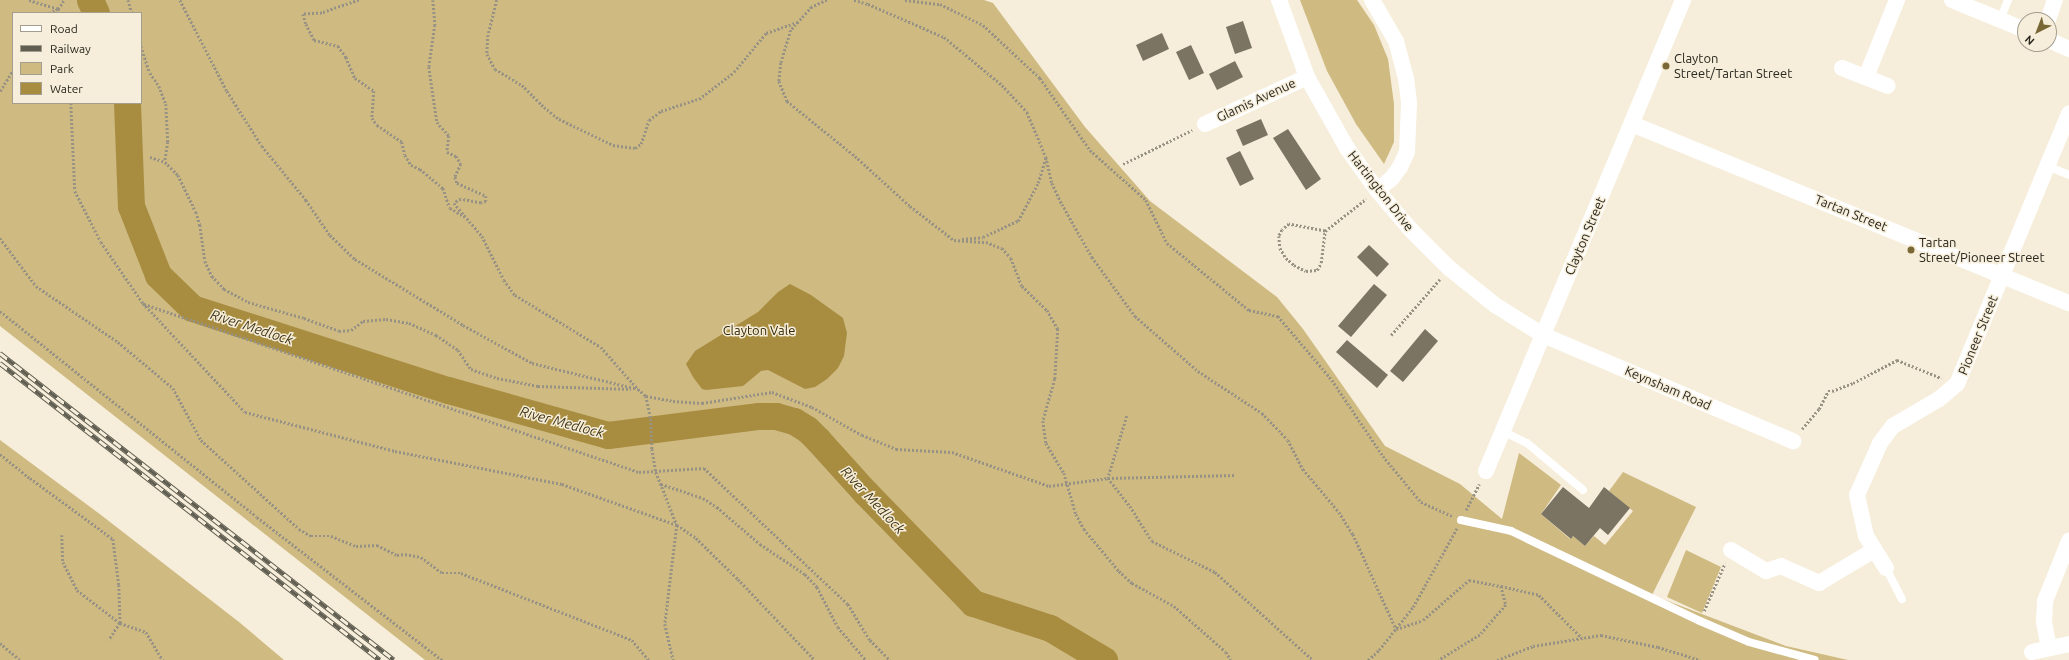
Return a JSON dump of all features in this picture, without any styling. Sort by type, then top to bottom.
[{"type":"street","name":"Hartington Drive","points":[[1279,0],[1307,77],[1347,148],[1377,190],[1411,230],[1449,268],[1495,305],[1544,335]]},
{"type":"street","points":[[1372,0],[1396,41],[1406,78],[1409,103],[1408,152],[1392,178],[1377,190]]},
{"type":"street","name":"Clayton Street","points":[[1486,471],[1683,0]]},
{"type":"street","points":[[1866,77],[1896,0]]},
{"type":"street","points":[[2051,12],[2055,0]]},
{"type":"street","points":[[1959,1],[2017,27]]},
{"type":"street","points":[[2057,44],[2069,49]]},
{"type":"street","points":[[1842,68],[1888,86]]},
{"type":"street","name":"Glamis Avenue","points":[[1205,124],[1307,77]]},
{"type":"street","name":"Pioneer Street","points":[[1886,568],[1866,536],[1857,495],[1880,443],[1893,426],[1938,399],[1957,384],[2069,113]]},
{"type":"street","name":"Tartan Street","points":[[1632,124],[2069,303]]},
{"type":"street","name":"Keynsham Road","points":[[1544,335],[1793,440]]},
{"type":"street","points":[[2049,648],[2044,622],[2045,601],[2069,541]]},
{"type":"street","points":[[1731,550],[1766,571],[1781,566],[1819,583],[1874,550]]},
{"type":"street","points":[[2032,652],[2069,644]]},
{"type":"lane","points":[[2000,20],[2008,0]]},
{"type":"lane","points":[[2047,166],[2069,175]]},
{"type":"lane","points":[[1502,431],[1526,443],[1583,490]]},
{"type":"lane","points":[[1461,520],[1511,531],[1700,621],[1749,642],[1815,660]]},
{"type":"lane","points":[[1886,568],[1902,599]]},
{"type":"path","points":[[29,0],[58,9]]},
{"type":"path","points":[[51,12],[58,9],[64,0]]},
{"type":"path","points":[[128,0],[132,12]]},
{"type":"path","points":[[180,0],[227,91],[262,146],[306,200],[330,235],[355,259],[463,325],[532,363],[638,389]]},
{"type":"path","points":[[359,0],[322,13],[303,14],[306,24],[314,40],[338,46],[346,57],[355,78],[374,91],[372,118],[377,125],[402,142],[405,155],[411,165],[420,169],[443,188],[450,208],[468,220]]},
{"type":"path","points":[[433,0],[435,25],[429,67],[437,122],[449,136],[448,152],[456,156],[461,164],[454,177],[457,183],[486,196],[486,201],[481,203],[461,198],[454,203],[482,236],[504,280],[515,295],[601,347],[646,396],[702,403],[772,392],[812,407],[862,435],[896,449],[952,452],[1050,486],[1108,478],[1236,475]]},
{"type":"path","points":[[497,0],[488,41],[487,54],[495,69],[522,85],[544,107],[559,119],[613,145],[635,148],[641,144],[649,120],[661,111],[699,99],[734,72],[766,33],[799,21]]},
{"type":"path","points":[[827,0],[812,7],[791,30],[780,63],[779,81],[787,100],[855,156],[910,206],[954,240],[986,242],[1002,248],[1011,258],[1022,286],[1047,310],[1058,329],[1055,379],[1043,421],[1046,443],[1064,473],[1076,514],[1084,529],[1119,571],[1132,583],[1174,606],[1226,652],[1231,660]]},
{"type":"path","points":[[854,0],[868,4],[944,37],[1002,85],[1027,112],[1046,157],[1052,183],[1092,257],[1135,316],[1198,371],[1262,413],[1288,440],[1303,468],[1339,512],[1353,534],[1396,629]]},
{"type":"path","points":[[905,0],[940,4],[983,25],[1040,78],[1090,150],[1146,200],[1167,243],[1249,310],[1278,316],[1332,380],[1383,456],[1421,502],[1461,520]]},
{"type":"path","points":[[142,49],[150,73],[159,86],[166,104],[168,142],[165,162]]},
{"type":"path","points":[[0,91],[12,72]]},
{"type":"path","points":[[71,104],[75,191],[102,242],[143,303],[245,412],[395,451],[562,484],[677,525],[696,538],[738,579],[815,660]]},
{"type":"path","points":[[1123,164],[1205,124]]},
{"type":"path","points":[[150,157],[165,162],[178,175],[196,212],[200,225],[205,261],[212,276],[224,289],[248,302],[304,318],[339,331],[351,330],[363,322],[386,319],[409,323],[436,335],[458,350],[472,369],[497,378],[538,386],[638,389]]},
{"type":"path","points":[[954,240],[983,237],[1018,221],[1038,183],[1046,157]]},
{"type":"path","points":[[1325,231],[1289,224],[1282,230],[1280,236],[1280,248],[1286,258],[1294,265],[1306,271],[1316,270],[1321,263],[1325,231],[1377,190]]},
{"type":"path","points":[[0,238],[36,286],[118,342],[173,388],[202,440],[299,530],[311,536],[331,536],[356,546],[377,545],[397,555],[406,554],[421,557],[442,573],[461,573],[632,640],[649,660]]},
{"type":"path","points":[[1391,335],[1449,268]]},
{"type":"path","points":[[143,303],[639,472],[704,468],[848,604],[870,640],[890,660]]},
{"type":"path","points":[[0,310],[257,517],[442,660]]},
{"type":"path","points":[[1793,440],[1819,409],[1828,391],[1832,391],[1853,382],[1897,360],[1957,384]]},
{"type":"path","points":[[646,396],[656,472],[677,525],[666,624],[673,660]]},
{"type":"path","points":[[1108,478],[1127,416]]},
{"type":"path","points":[[0,454],[113,539],[119,585],[120,623],[109,640]]},
{"type":"path","points":[[1368,660],[1396,629],[1413,607],[1486,471]]},
{"type":"path","points":[[1108,478],[1130,506],[1152,541],[1215,572],[1313,660]]},
{"type":"path","points":[[661,484],[703,498],[717,507],[760,544],[805,574],[817,587],[838,628],[866,660]]},
{"type":"path","points":[[62,534],[63,562],[77,590],[120,623],[146,632],[163,660]]},
{"type":"path","points":[[1700,621],[1731,550]]},
{"type":"path","points":[[1396,629],[1424,620],[1469,580],[1540,595],[1583,638]]},
{"type":"path","points":[[1439,660],[1480,635],[1506,605],[1501,586]]},
{"type":"path","points":[[1498,660],[1533,646],[1601,635],[1658,647],[1700,660]]},
{"type":"path","points":[[0,643],[20,660]]},
{"type":"green space","name":"Clayton Vale","points":[[0,0],[984,0],[993,3],[1085,127],[1150,201],[1277,297],[1303,329],[1385,446],[1460,484],[1502,519],[1519,453],[1561,485],[1541,514],[1570,539],[1573,536],[1585,546],[1594,536],[1605,545],[1633,511],[1609,491],[1623,472],[1696,507],[1652,595],[1786,646],[1848,660],[425,660],[0,326]]},
{"type":"green space","points":[[1300,0],[1357,0],[1374,25],[1388,59],[1394,104],[1394,142],[1384,164],[1356,124],[1327,71]]},
{"type":"green space","points":[[0,440],[101,515],[239,622],[284,660],[0,660]]},
{"type":"green space","points":[[1686,550],[1721,567],[1702,613],[1667,597]]},
{"type":"water","points":[[790,284],[811,295],[843,318],[847,333],[844,356],[838,368],[827,379],[815,387],[805,389],[768,370],[761,371],[743,386],[706,390],[702,389],[686,364],[695,351],[758,312],[778,292]]},
{"type":"building","points":[[1243,21],[1252,48],[1235,54],[1226,27]]},
{"type":"building","points":[[1162,33],[1169,49],[1143,61],[1136,45]]},
{"type":"building","points":[[1191,45],[1204,73],[1189,80],[1176,52]]},
{"type":"building","points":[[1235,61],[1243,77],[1217,90],[1209,74]]},
{"type":"building","points":[[1261,119],[1268,135],[1243,146],[1236,130]]},
{"type":"building","points":[[1288,129],[1321,179],[1306,190],[1273,138]]},
{"type":"building","points":[[1240,151],[1254,179],[1240,186],[1226,158]]},
{"type":"building","points":[[1369,245],[1389,264],[1377,277],[1357,257]]},
{"type":"building","points":[[1374,284],[1387,295],[1351,337],[1338,326]]},
{"type":"building","points":[[1425,329],[1438,341],[1403,382],[1390,371]]},
{"type":"building","points":[[1347,340],[1388,375],[1377,388],[1336,352]]},
{"type":"building","points":[[1563,487],[1589,508],[1604,487],[1630,508],[1608,535],[1600,528],[1585,546],[1573,536],[1571,539],[1541,514]]},
{"type":"waterway","name":"River Medlock","points":[[90,0],[96,12]]},
{"type":"waterway","name":"River Medlock","points":[[127,104],[131,206],[158,275],[192,308],[448,390],[608,435],[759,416],[776,416],[794,421],[807,429],[818,440],[865,492],[973,603],[1050,628],[1104,660]]},
{"type":"railway","points":[[0,353],[394,660]]},
{"type":"railway","points":[[0,363],[380,660]]},
{"type":"place","name":"Clayton Street/Tartan Street","points":[[1666,66]]},
{"type":"place","name":"Tartan Street/Pioneer Street","points":[[1911,250]]}]
